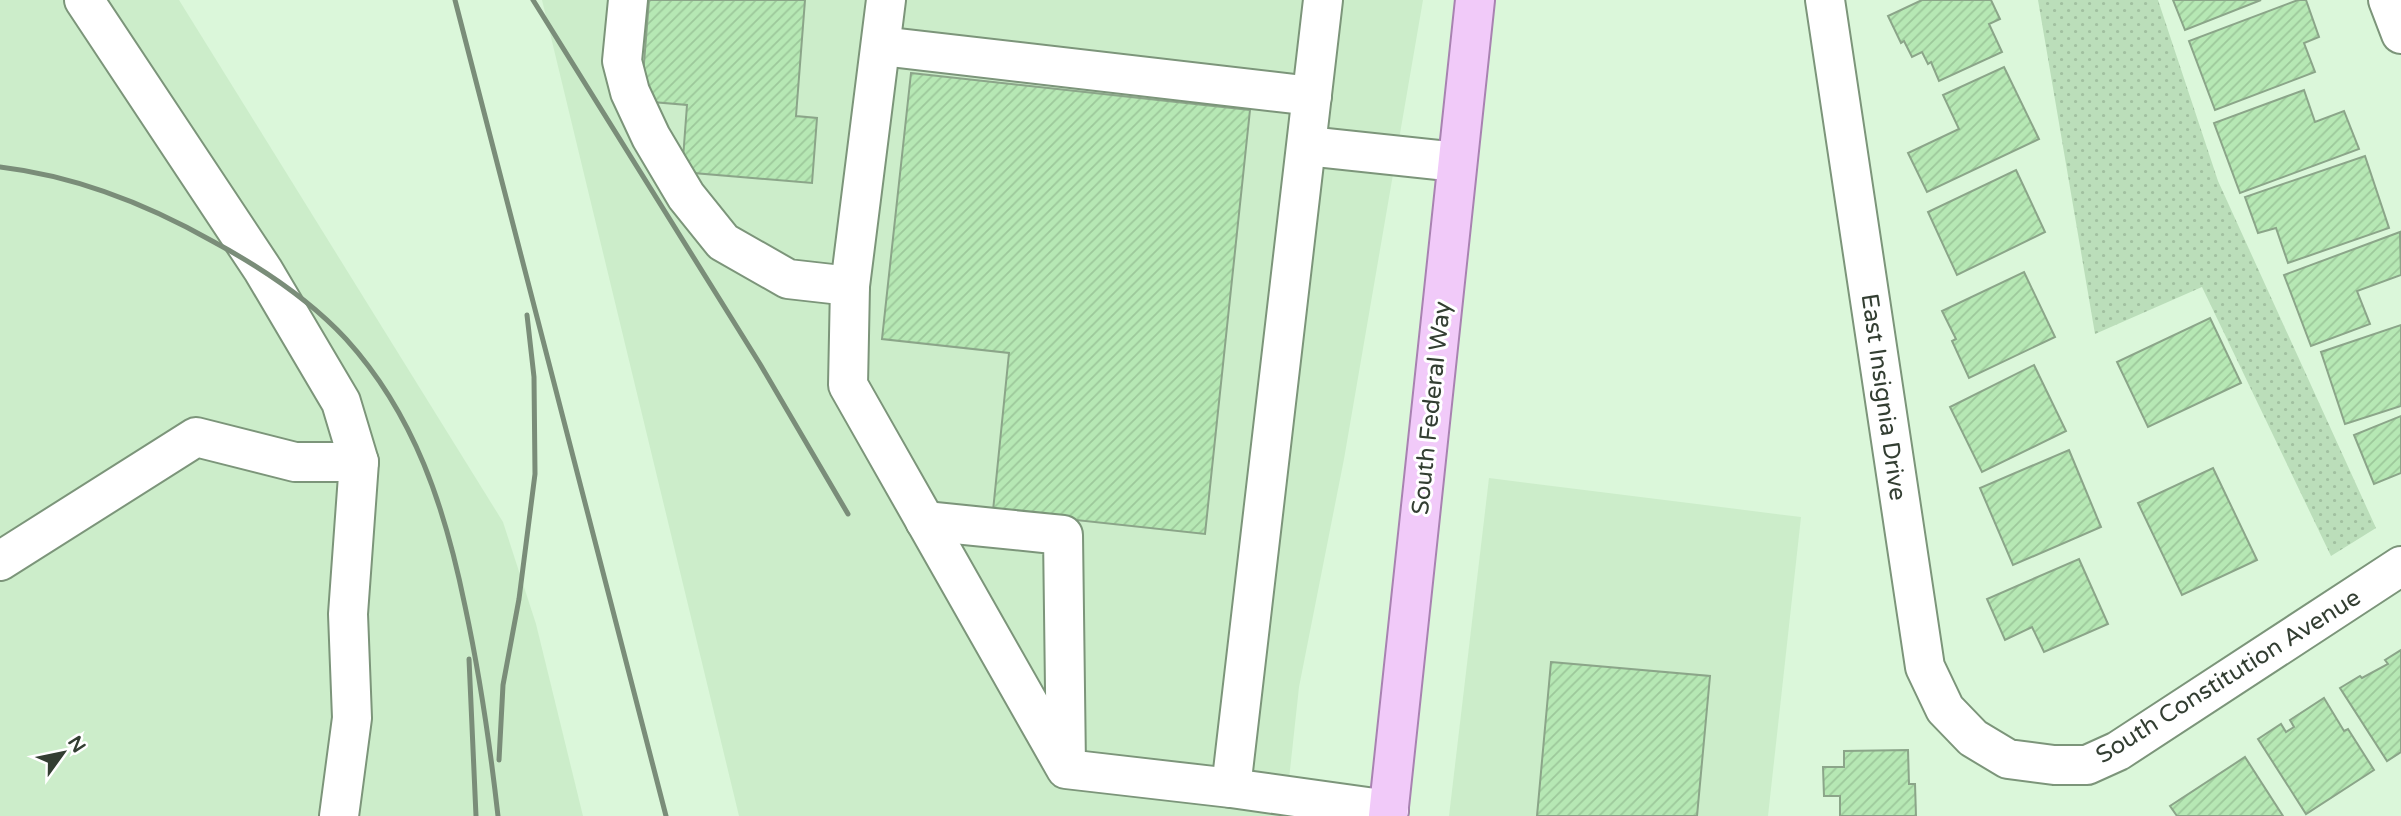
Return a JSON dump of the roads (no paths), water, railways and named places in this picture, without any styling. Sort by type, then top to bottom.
[{"type":"main road","name":"South Federal Way","points":[[1388,813],[1475,0]]},
{"type":"street","points":[[84,0],[263,270],[341,402],[359,461],[348,614],[352,718],[339,816]]},
{"type":"street","points":[[628,0],[622,61],[630,92],[651,136],[686,196],[723,242],[788,279],[850,286]]},
{"type":"street","points":[[886,0],[850,286],[848,385],[1066,769]]},
{"type":"street","points":[[1231,788],[1323,0]]},
{"type":"street","name":"East Insignia Drive","points":[[1825,0],[1925,667],[1945,709],[1973,738],[2008,759]]},
{"type":"street","points":[[2388,0],[2401,34]]},
{"type":"street","points":[[881,46],[1312,96]]},
{"type":"street","points":[[1307,146],[1457,162]]},
{"type":"street","points":[[0,562],[196,437],[295,462],[359,461]]},
{"type":"street","points":[[925,521],[1063,535],[1066,769]]},
{"type":"street","name":"South Constitution Avenue","points":[[2008,759],[2054,765],[2087,765],[2118,751],[2401,566]]},
{"type":"street","points":[[1066,769],[1231,788],[1388,813]]},
{"type":"railway","points":[[455,0],[666,816]]},
{"type":"railway","points":[[533,0],[760,364],[848,514]]},
{"type":"railway","points":[[0,167],[83,185],[137,204],[189,228],[250,262],[300,297],[346,339],[370,368],[409,431],[437,498],[448,534],[475,658],[498,816]]},
{"type":"railway","points":[[499,760],[503,685],[519,599],[535,474],[534,377],[527,315]]},
{"type":"railway","points":[[469,659],[476,816]]}]
